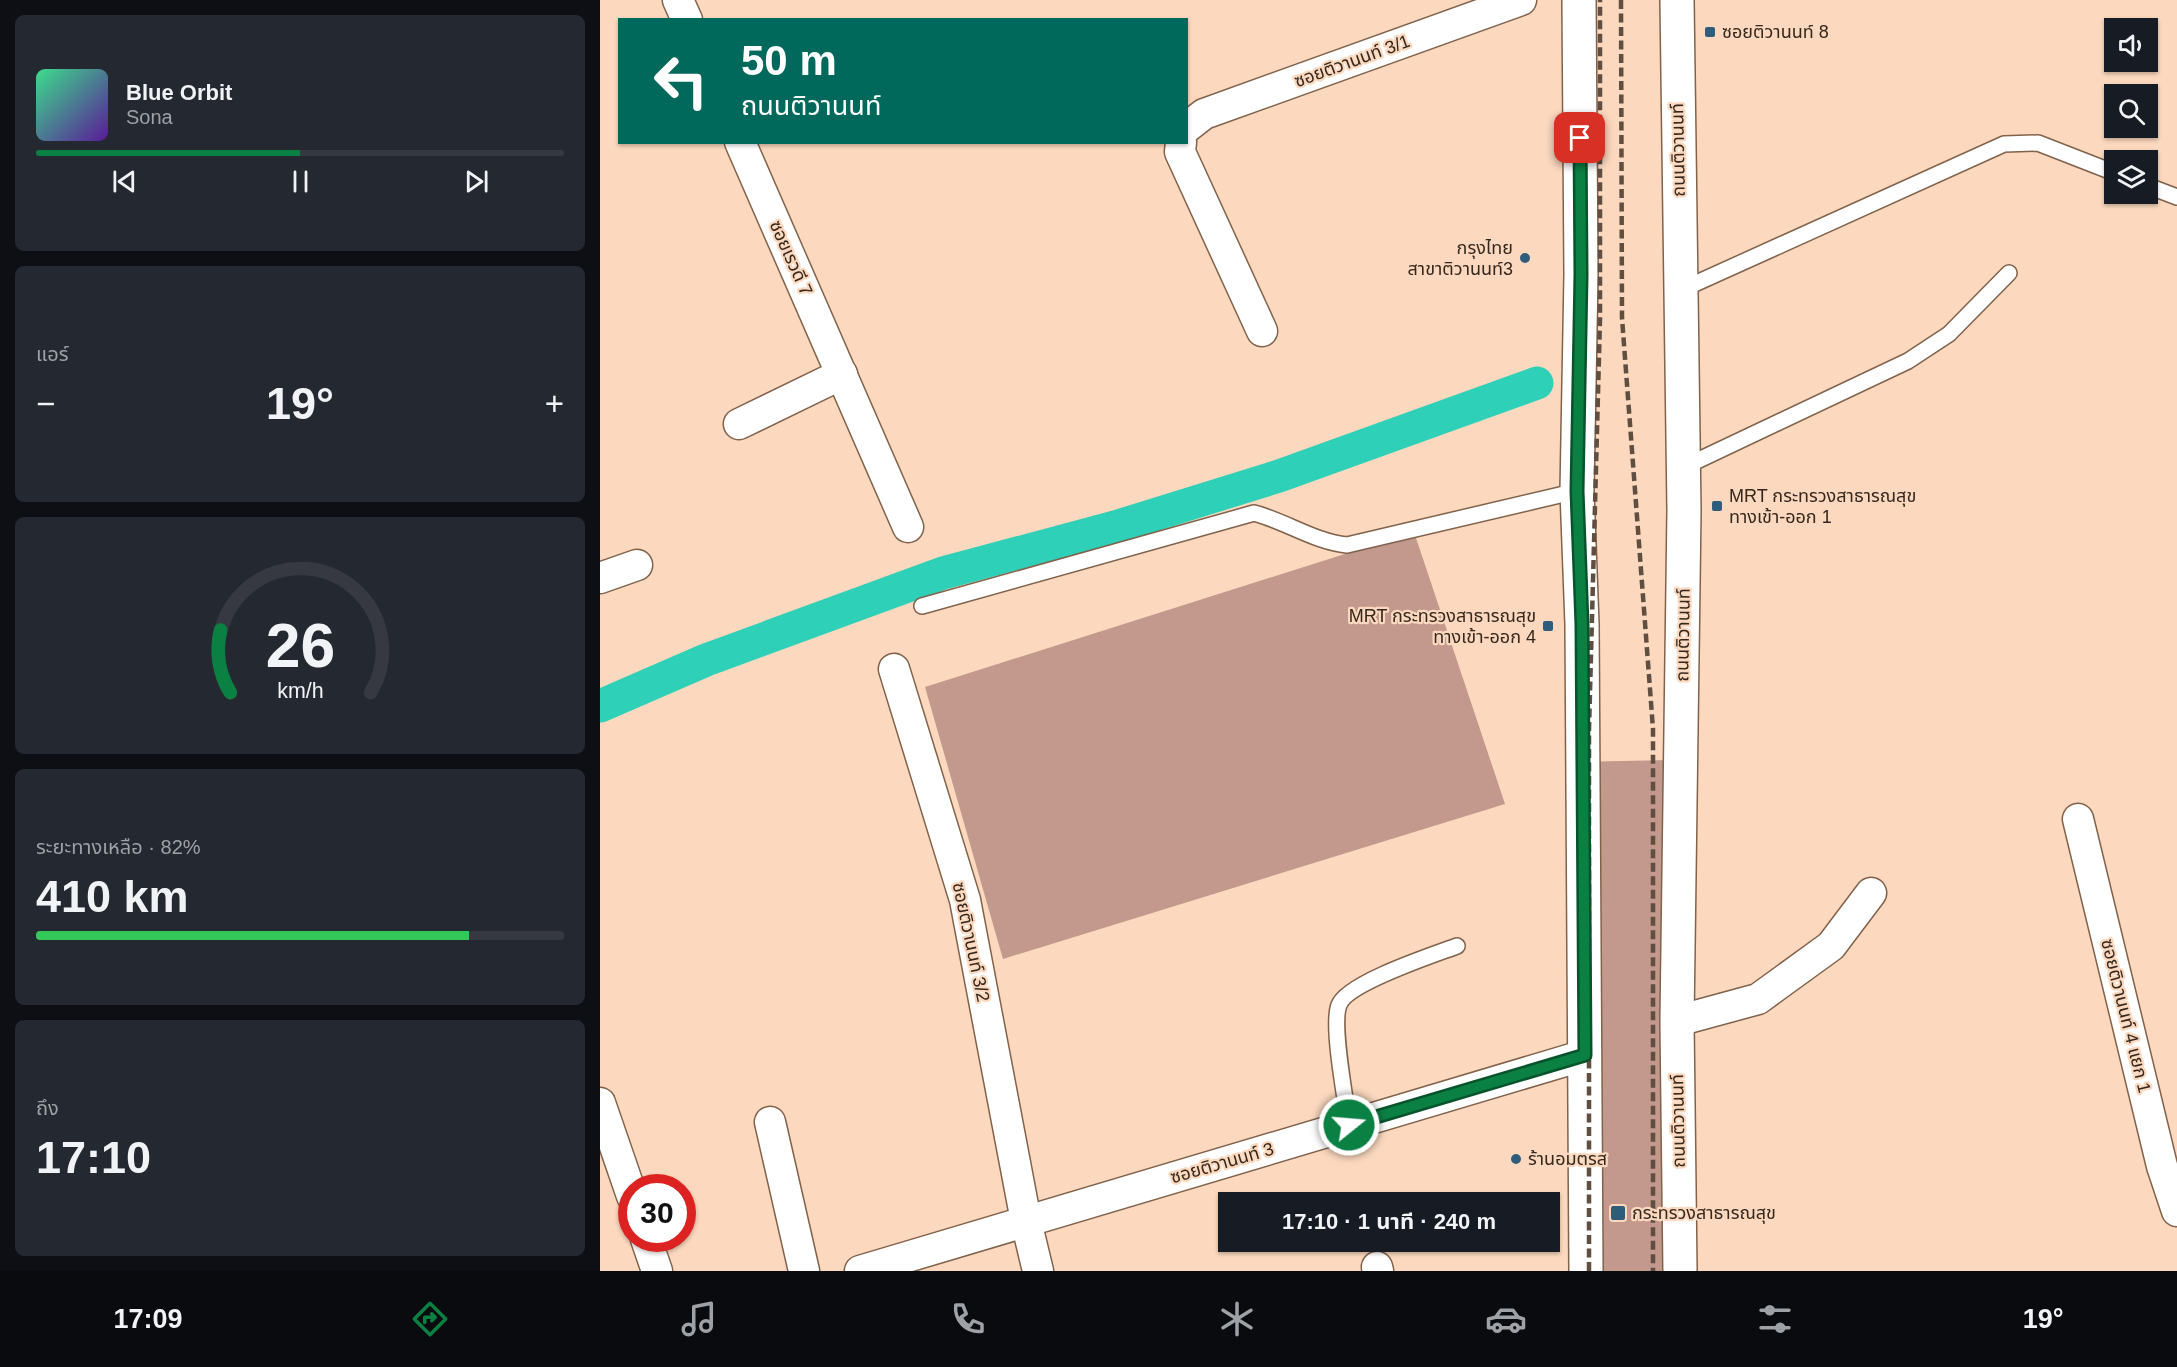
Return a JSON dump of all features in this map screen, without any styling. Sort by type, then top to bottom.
[{"type":"main road","points":[[1579,0],[1581,275],[1577,491],[1582,624],[1586,1271]]},
{"type":"main road","name":"ถนนติวานนท์","points":[[1677,0],[1684,467],[1677,1021],[1680,1271]]},
{"type":"street","points":[[678,0],[686,18]]},
{"type":"street","name":"ซอยติวานนท์ 3/1","points":[[1188,126],[1204,114],[1521,0]]},
{"type":"street","name":"ซอยเรวดี 7","points":[[741,144],[908,527]]},
{"type":"street","points":[[1181,144],[1180,152],[1262,331]]},
{"type":"street","points":[[739,424],[842,374]]},
{"type":"street","points":[[600,578],[637,565]]},
{"type":"street","name":"ซอยติวานนท์ 3/2","points":[[894,669],[964,900],[1026,1221]]},
{"type":"street","name":"ซอยติวานนท์ 4 แยก 1","points":[[2079,819],[2162,1166],[2177,1211]]},
{"type":"street","points":[[1677,1021],[1758,999],[1831,946],[1871,893]]},
{"type":"street","name":"ซอยติวานนท์ 3","points":[[860,1271],[1585,1055]]},
{"type":"street","points":[[600,1103],[624,1174]]},
{"type":"street","points":[[770,1122],[804,1271]]},
{"type":"street","points":[[1026,1221],[1038,1271]]},
{"type":"street","points":[[650,1252],[657,1271]]},
{"type":"lane","points":[[1680,290],[2004,144],[2038,143],[2104,169]]},
{"type":"lane","points":[[2158,190],[2177,197]]},
{"type":"lane","points":[[1684,467],[1908,361],[1949,334],[2009,273]]},
{"type":"lane","points":[[922,606],[1254,513],[1276,519],[1334,544],[1347,545],[1577,491]]},
{"type":"lane","points":[[1349,1125],[1336,1021],[1339,1003],[1360,985],[1457,946]]},
{"type":"building","points":[[1414,532],[1505,804],[1003,959],[925,687]]},
{"type":"building","name":"กระทรวงสาธารณสุข","points":[[1671,760],[1671,1271],[1573,1271],[1573,762]]},
{"type":"waterway","points":[[600,706],[706,660],[943,573],[1115,527],[1279,476],[1537,383]]},
{"type":"railway","points":[[1589,1271],[1589,730],[1600,319],[1600,0]]},
{"type":"railway","points":[[1621,0],[1622,318],[1653,729],[1653,1271]]},
{"type":"place","name":"ซอยติวานนท์ 8","points":[[1710,32]]},
{"type":"place","name":"กรุงไทย สาขาติวานนท์3","points":[[1525,258]]},
{"type":"place","name":"MRT กระทรวงสาธารณสุข ทางเข้า-ออก 1","points":[[1717,506]]},
{"type":"place","name":"MRT กระทรวงสาธารณสุข ทางเข้า-ออก 4","points":[[1548,626]]},
{"type":"place","name":"ร้านอมตรส","points":[[1516,1159]]},
{"type":"place","name":"กระทรวงสาธารณสุข","points":[[1618,1213]]},
{"type":"route","points":[[1349,1125],[1585,1055],[1582,624],[1577,491],[1581,275],[1580,138]]}]
